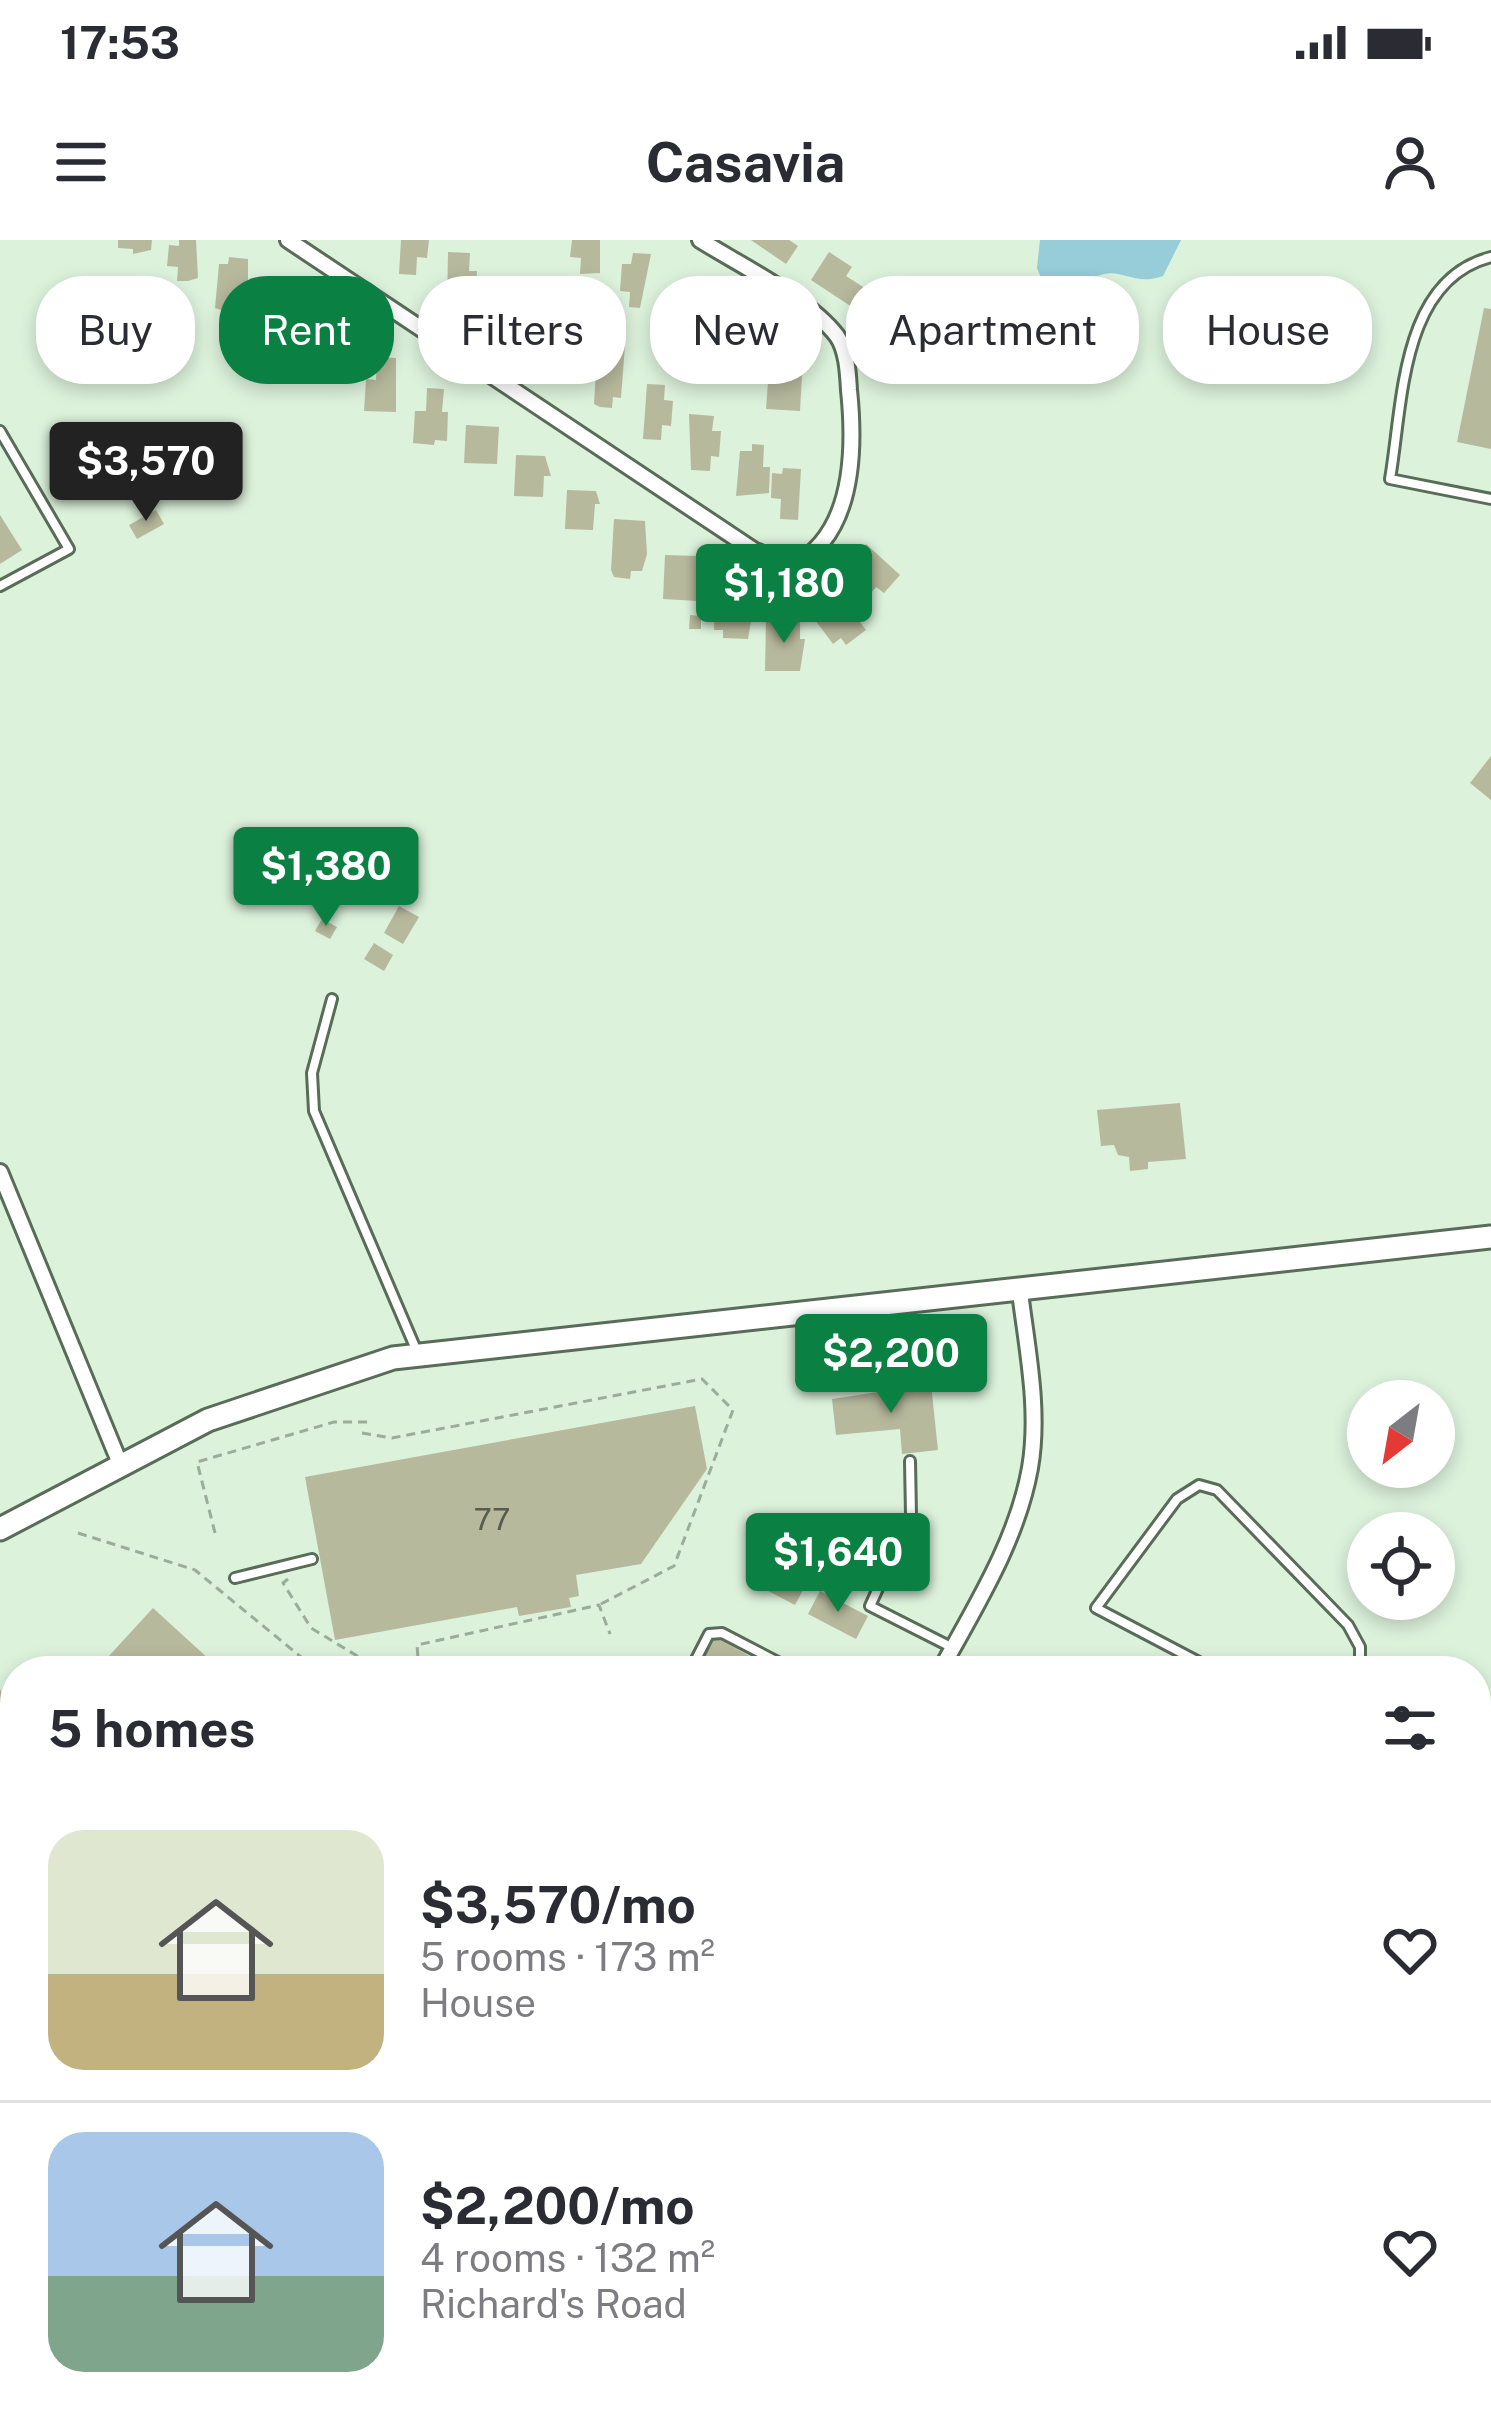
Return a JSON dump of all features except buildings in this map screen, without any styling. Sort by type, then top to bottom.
[{"type":"street","points":[[288,240],[755,551],[786,565],[800,562],[814,549],[848,484],[852,423],[842,346],[833,332],[772,285],[700,240]]},
{"type":"street","points":[[0,1172],[121,1466]]},
{"type":"street","points":[[0,1529],[208,1420],[341,1372],[418,1355],[1447,1246],[1491,1237]]},
{"type":"street","points":[[948,1656],[999,1561],[1030,1468],[1030,1378],[1020,1292]]},
{"type":"lane","points":[[1491,257],[1458,270],[1422,315],[1390,479],[1491,499]]},
{"type":"lane","points":[[0,431],[69,549],[0,586]]},
{"type":"lane","points":[[332,999],[312,1073],[314,1111],[418,1355]]},
{"type":"lane","points":[[910,1461],[911,1515],[870,1606],[952,1648]]},
{"type":"lane","points":[[1187,1656],[1096,1608],[1177,1499],[1199,1485],[1216,1490],[1348,1625],[1360,1656]]},
{"type":"lane","points":[[235,1578],[312,1559]]},
{"type":"lane","points":[[698,1656],[709,1634],[722,1633],[766,1656]]},
{"type":"path","points":[[362,1433],[392,1438],[702,1379],[733,1410],[674,1566],[599,1605],[417,1646],[418,1656]]},
{"type":"path","points":[[215,1533],[197,1462],[334,1422],[368,1421]]},
{"type":"path","points":[[78,1533],[195,1570],[300,1656]]},
{"type":"path","points":[[312,1559],[283,1583],[310,1628],[357,1656]]},
{"type":"path","points":[[599,1605],[610,1634]]},
{"type":"water","points":[[1040,240],[1181,240],[1163,276],[1040,276]]}]
